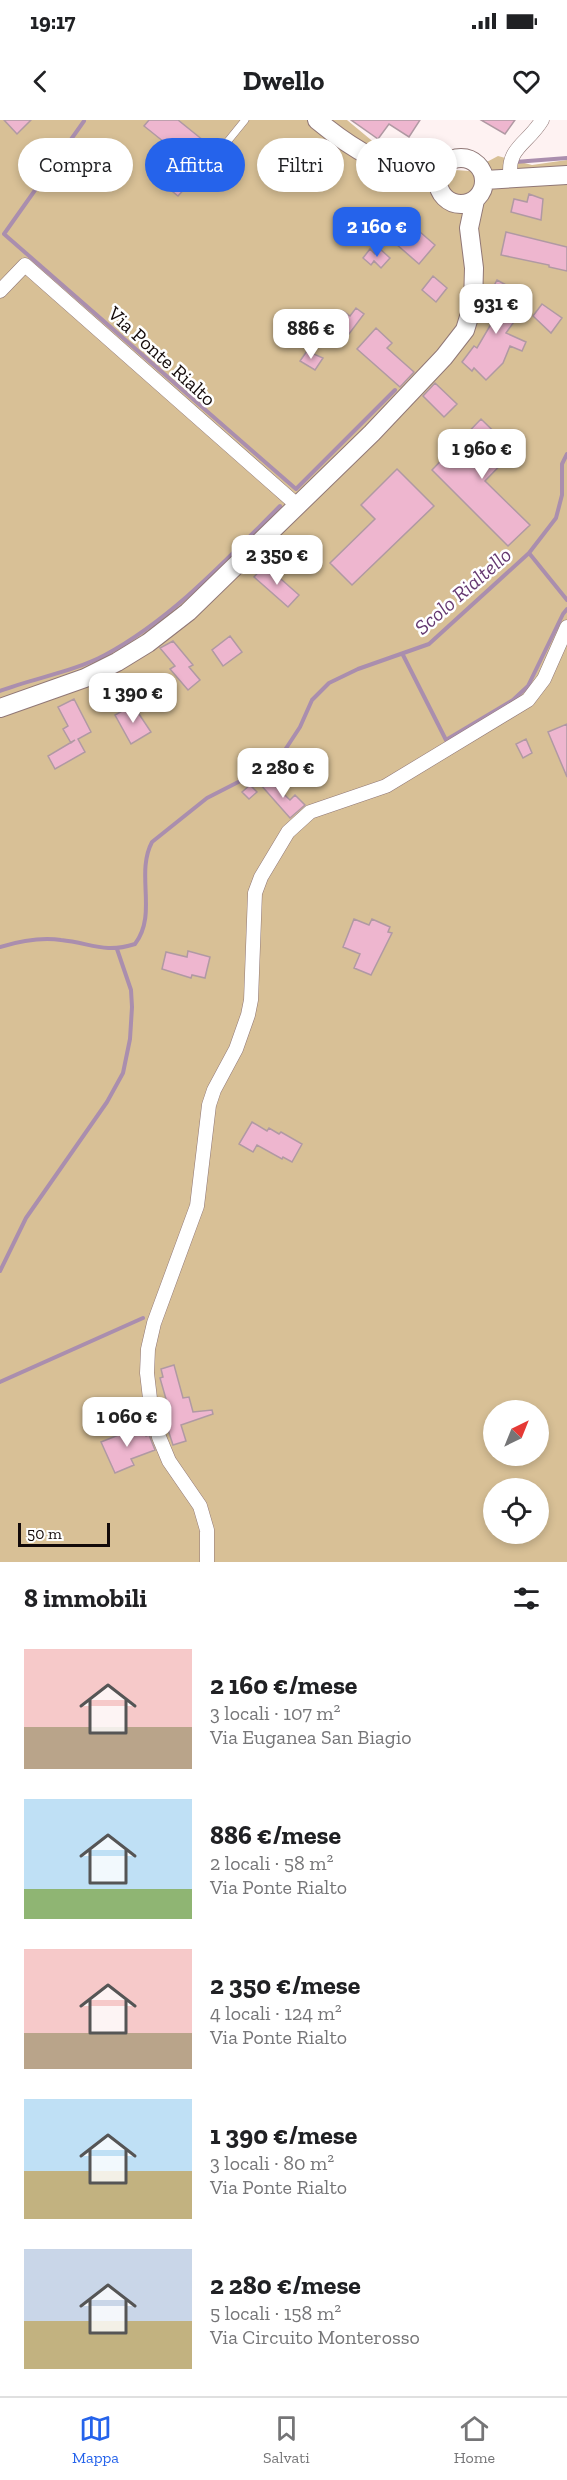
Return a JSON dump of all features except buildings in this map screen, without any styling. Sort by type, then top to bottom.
[{"type":"main road","points":[[317,120],[356,148]]},
{"type":"main road","points":[[0,708],[85,678],[133,654],[188,612],[388,416],[444,357],[465,330],[473,304],[474,268],[469,228],[475,200],[483,189],[485,180],[473,160],[457,159]]},
{"type":"main road","points":[[485,180],[510,173],[567,175]]},
{"type":"main road","points":[[441,192],[456,203],[462,204],[475,200]]},
{"type":"main road","points":[[456,203],[469,228]]},
{"type":"street","points":[[510,173],[511,156],[535,132],[542,120]]},
{"type":"street","name":"Via Ponte Rialto","points":[[0,291],[25,265],[297,505]]},
{"type":"street","points":[[207,1562],[207,1530],[200,1506],[169,1461],[159,1437],[151,1407],[147,1373],[148,1349],[160,1303],[197,1206],[212,1098],[236,1048],[248,1016],[251,1000],[253,909],[255,893],[261,877],[288,832],[304,816],[386,786],[528,700],[544,678],[567,627]]},
{"type":"lane","points":[[230,138],[245,120]]},
{"type":"path","points":[[457,151],[464,150],[478,155],[490,165],[510,173]]},
{"type":"shaded area","points":[[0,120],[347,120],[369,138],[356,138],[356,192],[457,192],[457,170],[470,171],[498,156],[532,165],[567,160],[567,1562],[0,1562]]},
{"type":"waterway","points":[[84,121],[4,234],[296,489],[395,390]]},
{"type":"waterway","points":[[515,162],[567,158]]},
{"type":"waterway","name":"Scolo Rialtello","points":[[0,947],[38,939],[72,941],[106,948],[135,944],[142,932],[145,920],[145,867],[152,842],[207,798],[250,776],[283,753],[300,727],[312,700],[329,683],[358,669],[429,644],[529,553],[556,518],[562,495],[562,464],[567,454]]},
{"type":"waterway","points":[[0,691],[93,661],[130,640],[198,587],[280,506]]},
{"type":"waterway","points":[[529,553],[567,600]]},
{"type":"waterway","points":[[403,655],[446,740],[513,700],[528,686],[567,609]]},
{"type":"waterway","points":[[0,1271],[26,1218],[107,1102],[123,1073],[130,1039],[132,1007],[131,990],[117,949]]},
{"type":"waterway","points":[[0,1382],[143,1318]]}]
